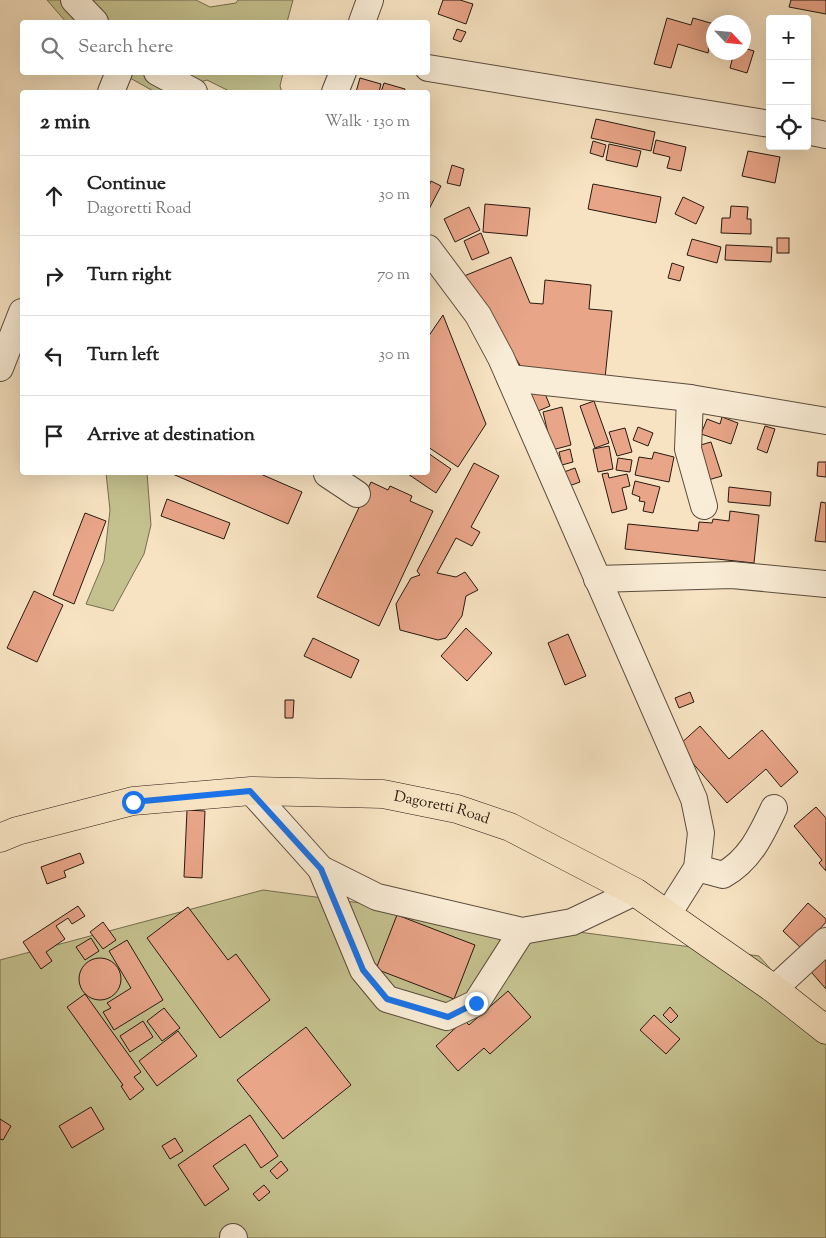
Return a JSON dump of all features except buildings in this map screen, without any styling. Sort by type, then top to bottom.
[{"type":"main road","name":"Dagoretti Road","points":[[0,838],[16,831],[133,802],[250,791],[383,794],[457,809],[510,828],[635,892],[774,989],[826,1030]]},
{"type":"street","points":[[74,0],[93,20]]},
{"type":"street","points":[[363,20],[370,0]]},
{"type":"street","points":[[430,68],[766,123]]},
{"type":"street","points":[[112,90],[118,75]]},
{"type":"street","points":[[163,75],[190,90]]},
{"type":"street","points":[[336,90],[342,75]]},
{"type":"street","points":[[811,132],[826,135]]},
{"type":"street","points":[[430,257],[478,315],[510,378],[694,799],[701,833],[697,868],[668,914]]},
{"type":"street","points":[[0,368],[20,317]]},
{"type":"street","points":[[510,378],[690,398],[826,420]]},
{"type":"street","points":[[690,398],[688,449],[704,506]]},
{"type":"street","points":[[329,475],[356,494]]},
{"type":"street","points":[[597,580],[732,575],[826,584]]},
{"type":"street","points":[[250,791],[321,869],[363,970],[387,999],[448,1017],[476,1003],[522,930]]},
{"type":"street","points":[[697,868],[723,875],[732,870],[747,857],[759,839],[774,808]]},
{"type":"street","points":[[321,869],[377,897],[522,930],[572,922],[635,892]]},
{"type":"street","points":[[774,989],[826,941]]},
{"type":"shaded area","points":[[47,0],[196,0],[210,7],[236,3],[238,0],[293,0],[288,20],[64,20]]},
{"type":"shaded area","points":[[125,75],[283,75],[280,86],[281,90],[227,90],[207,80],[174,90],[151,90]]},
{"type":"shaded area","points":[[106,475],[147,475],[151,525],[144,554],[113,611],[86,604],[104,561],[110,510]]},
{"type":"shaded area","points":[[263,890],[759,956],[826,1032],[826,1238],[0,1238],[0,960]]},
{"type":"route","points":[[133,802],[250,791],[321,869],[363,970],[387,999],[448,1017],[476,1003]]}]
